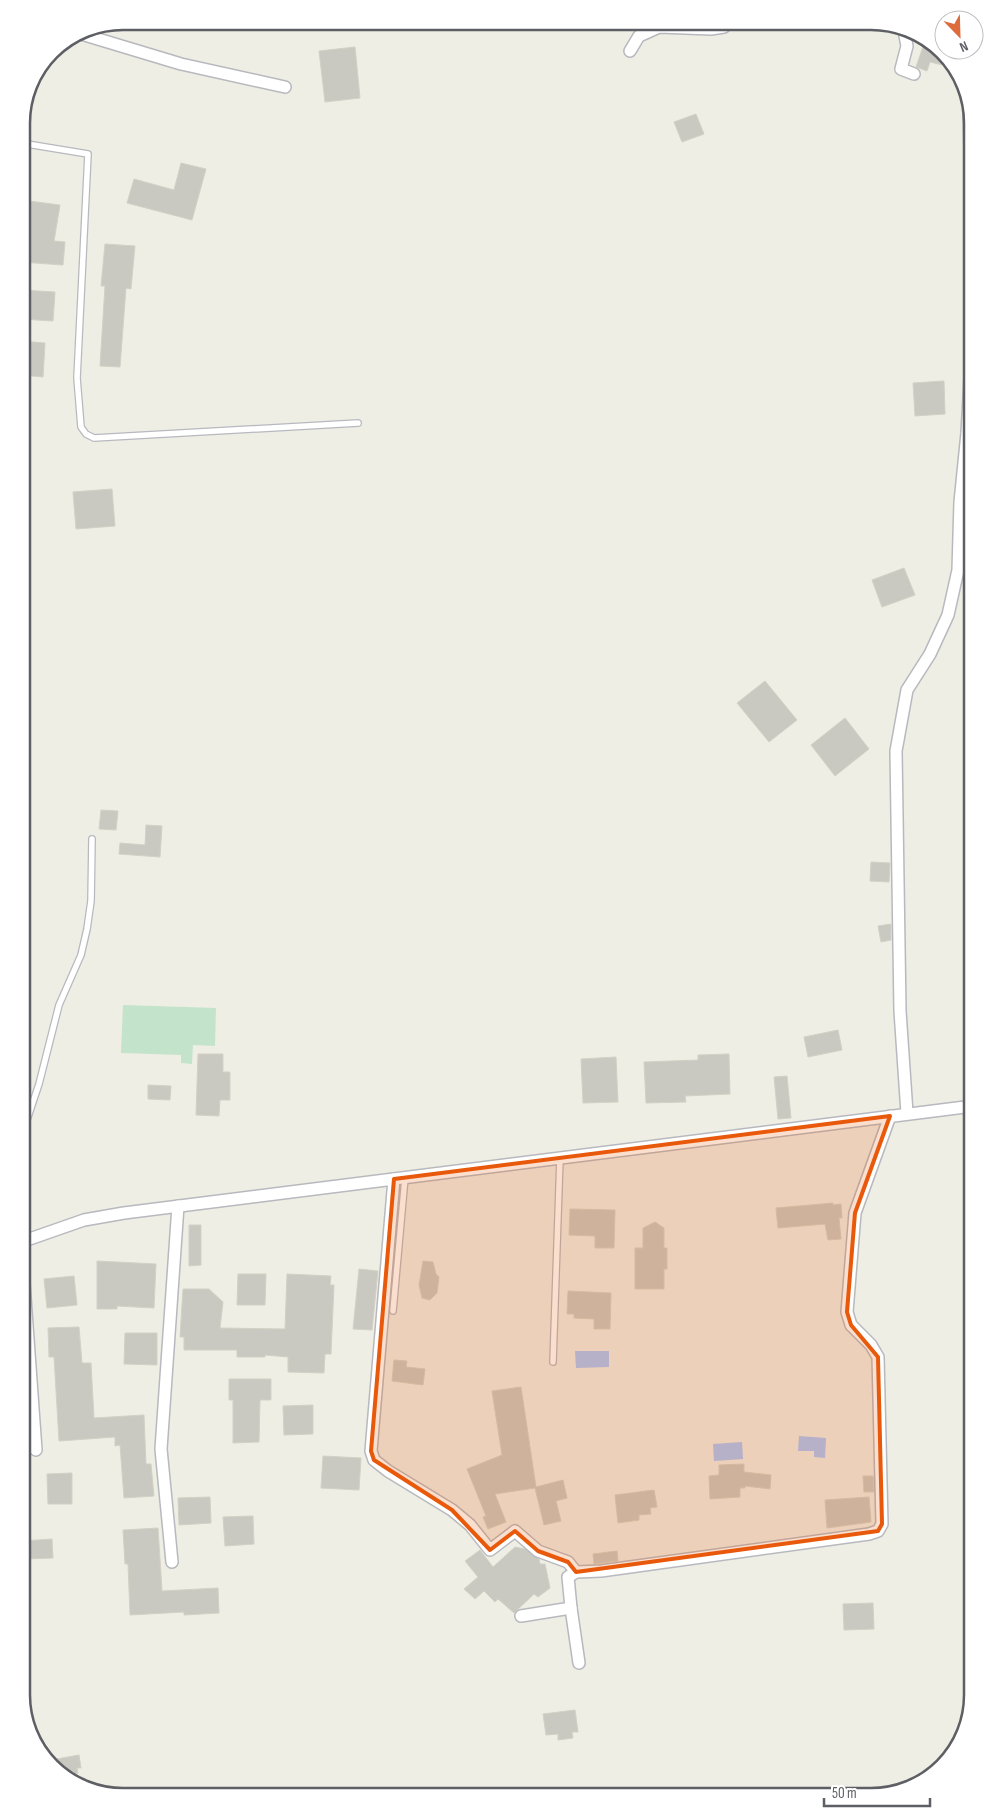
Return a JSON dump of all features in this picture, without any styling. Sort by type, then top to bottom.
[{"type":"street","points":[[630,51],[639,36],[652,30]]},
{"type":"street","points":[[89,36],[181,64],[286,87]]},
{"type":"street","points":[[906,37],[908,46],[901,69],[914,74]]},
{"type":"street","points":[[907,1113],[900,1011],[896,751],[907,690],[930,654],[948,614],[958,570],[960,502],[964,465]]},
{"type":"street","points":[[30,1239],[84,1220],[178,1206],[964,1107]]},
{"type":"street","points":[[579,1663],[568,1577],[576,1572],[601,1571],[869,1534],[878,1531],[882,1524],[878,1357],[871,1345],[851,1325],[847,1312],[855,1213],[890,1116]]},
{"type":"street","points":[[400,1179],[371,1451],[374,1460],[388,1471],[452,1510],[470,1525],[490,1550],[515,1531],[538,1551],[568,1562],[576,1572]]},
{"type":"street","points":[[172,1562],[161,1449],[178,1206]]},
{"type":"street","points":[[30,1367],[36,1450]]},
{"type":"street","points":[[521,1616],[571,1608]]},
{"type":"lane","points":[[30,144],[88,154],[77,378],[81,427],[86,434],[94,438],[358,422]]},
{"type":"lane","points":[[30,1111],[59,1006],[81,955],[87,929],[91,900],[92,839]]},
{"type":"lane","points":[[553,1362],[560,1158]]},
{"type":"lane","points":[[393,1311],[400,1179]]},
{"type":"highlighted area","points":[[890,1116],[855,1213],[847,1312],[851,1325],[878,1357],[882,1524],[878,1531],[576,1572],[568,1562],[538,1551],[515,1531],[490,1550],[452,1510],[374,1460],[371,1451],[394,1179]]},
{"type":"green space","points":[[123,1005],[216,1008],[215,1046],[193,1045],[192,1064],[181,1063],[181,1055],[121,1053]]},
{"type":"water","points":[[575,1351],[609,1351],[609,1367],[576,1368]]},
{"type":"water","points":[[799,1436],[826,1438],[825,1458],[814,1457],[814,1451],[798,1451]]},
{"type":"water","points":[[742,1442],[743,1459],[714,1461],[713,1444]]},
{"type":"building","points":[[355,47],[360,98],[325,102],[319,51]]},
{"type":"building","points":[[923,47],[934,55],[934,60],[939,60],[943,65],[930,62],[927,71],[916,67]]},
{"type":"building","points":[[696,114],[704,134],[682,142],[674,122]]},
{"type":"building","points":[[181,163],[206,169],[192,220],[127,203],[134,179],[174,190]]},
{"type":"building","points":[[30,201],[60,205],[54,241],[65,242],[63,265],[30,263]]},
{"type":"building","points":[[105,244],[135,246],[131,289],[126,288],[120,367],[100,366],[105,286],[101,286]]},
{"type":"building","points":[[30,291],[55,292],[53,321],[30,320]]},
{"type":"building","points":[[30,342],[45,343],[43,377],[30,376]]},
{"type":"building","points":[[944,381],[945,414],[915,416],[913,383]]},
{"type":"building","points":[[112,489],[115,526],[76,529],[73,492]]},
{"type":"building","points":[[904,568],[915,595],[882,607],[872,580]]},
{"type":"building","points":[[765,681],[797,720],[769,742],[737,703]]},
{"type":"building","points":[[845,718],[869,749],[835,776],[811,745]]},
{"type":"building","points":[[101,810],[118,811],[116,830],[99,829]]},
{"type":"building","points":[[146,825],[162,826],[160,857],[119,854],[120,843],[145,845]]},
{"type":"building","points":[[871,862],[890,863],[889,882],[870,881]]},
{"type":"building","points":[[891,924],[891,940],[881,942],[878,926]]},
{"type":"building","points":[[838,1030],[842,1050],[808,1057],[804,1037]]},
{"type":"building","points":[[198,1054],[223,1054],[223,1072],[230,1072],[230,1100],[220,1100],[219,1116],[196,1115]]},
{"type":"building","points":[[729,1054],[730,1094],[685,1096],[686,1102],[646,1103],[644,1062],[698,1060],[698,1055]]},
{"type":"building","points":[[616,1057],[618,1102],[583,1103],[581,1059]]},
{"type":"building","points":[[787,1076],[791,1118],[778,1119],[774,1077]]},
{"type":"building","points":[[148,1085],[171,1086],[170,1100],[148,1099]]},
{"type":"building","points":[[833,1203],[833,1205],[841,1204],[842,1218],[839,1218],[841,1239],[828,1240],[825,1224],[778,1228],[776,1208]]},
{"type":"building","points":[[570,1209],[615,1210],[614,1248],[595,1248],[595,1236],[569,1235]]},
{"type":"building","points":[[655,1222],[664,1228],[664,1248],[667,1248],[667,1269],[664,1269],[664,1289],[635,1289],[635,1248],[643,1248],[643,1228]]},
{"type":"building","points":[[189,1225],[201,1225],[201,1265],[189,1266]]},
{"type":"building","points":[[97,1261],[156,1264],[154,1308],[117,1306],[117,1309],[97,1309]]},
{"type":"building","points":[[423,1261],[433,1262],[436,1274],[439,1277],[437,1293],[430,1300],[422,1298],[419,1285]]},
{"type":"building","points":[[359,1269],[378,1271],[372,1330],[353,1329]]},
{"type":"building","points":[[238,1274],[266,1274],[265,1305],[237,1305]]},
{"type":"building","points":[[287,1274],[331,1276],[330,1285],[334,1285],[331,1354],[325,1354],[324,1373],[288,1372],[288,1357],[265,1355],[265,1357],[237,1357],[237,1350],[184,1350],[184,1337],[180,1337],[183,1289],[209,1289],[223,1302],[220,1328],[285,1329]]},
{"type":"building","points":[[74,1276],[77,1305],[47,1308],[44,1279]]},
{"type":"building","points":[[568,1291],[611,1293],[610,1329],[594,1329],[594,1319],[574,1318],[574,1314],[567,1314]]},
{"type":"building","points":[[79,1327],[82,1363],[91,1363],[94,1418],[144,1415],[146,1464],[151,1464],[154,1496],[124,1498],[120,1445],[115,1446],[115,1437],[59,1441],[54,1357],[49,1357],[48,1328]]},
{"type":"building","points":[[125,1333],[157,1333],[157,1365],[124,1364]]},
{"type":"building","points":[[394,1360],[407,1361],[406,1367],[425,1369],[423,1385],[392,1381]]},
{"type":"building","points":[[229,1379],[271,1379],[271,1400],[260,1400],[259,1442],[233,1443],[233,1400],[229,1400]]},
{"type":"building","points":[[521,1387],[536,1487],[563,1480],[567,1498],[556,1501],[561,1521],[544,1525],[535,1488],[495,1494],[506,1522],[488,1529],[483,1517],[486,1516],[467,1469],[502,1455],[492,1391]]},
{"type":"building","points":[[313,1405],[313,1434],[284,1435],[283,1406]]},
{"type":"building","points":[[323,1456],[361,1458],[359,1490],[321,1488]]},
{"type":"building","points":[[744,1464],[744,1472],[771,1475],[770,1489],[745,1486],[745,1488],[740,1488],[740,1497],[710,1499],[709,1476],[719,1475],[719,1465]]},
{"type":"building","points":[[72,1473],[72,1504],[48,1504],[47,1474]]},
{"type":"building","points":[[863,1476],[873,1476],[874,1492],[864,1492]]},
{"type":"building","points":[[654,1490],[657,1507],[650,1508],[651,1514],[639,1515],[639,1520],[618,1523],[615,1495]]},
{"type":"building","points":[[210,1497],[211,1523],[179,1525],[178,1498]]},
{"type":"building","points":[[869,1497],[871,1522],[827,1528],[825,1500]]},
{"type":"building","points":[[253,1516],[254,1544],[225,1546],[223,1517]]},
{"type":"building","points":[[158,1528],[162,1591],[218,1588],[219,1613],[184,1615],[184,1612],[130,1615],[128,1564],[125,1564],[123,1530]]},
{"type":"building","points":[[52,1539],[53,1558],[30,1559],[30,1541]]},
{"type":"building","points":[[515,1547],[525,1549],[539,1559],[540,1564],[545,1564],[550,1588],[538,1597],[534,1594],[514,1613],[498,1599],[495,1602],[484,1591],[475,1599],[464,1589],[478,1577],[465,1561],[480,1550],[493,1567]]},
{"type":"building","points":[[617,1551],[618,1561],[594,1564],[593,1554]]},
{"type":"building","points":[[873,1603],[874,1629],[844,1630],[843,1604]]},
{"type":"building","points":[[575,1710],[578,1732],[572,1732],[573,1738],[558,1740],[558,1734],[546,1735],[543,1714]]},
{"type":"building","points":[[79,1755],[81,1768],[77,1768],[78,1773],[75,1774],[56,1759]]}]
